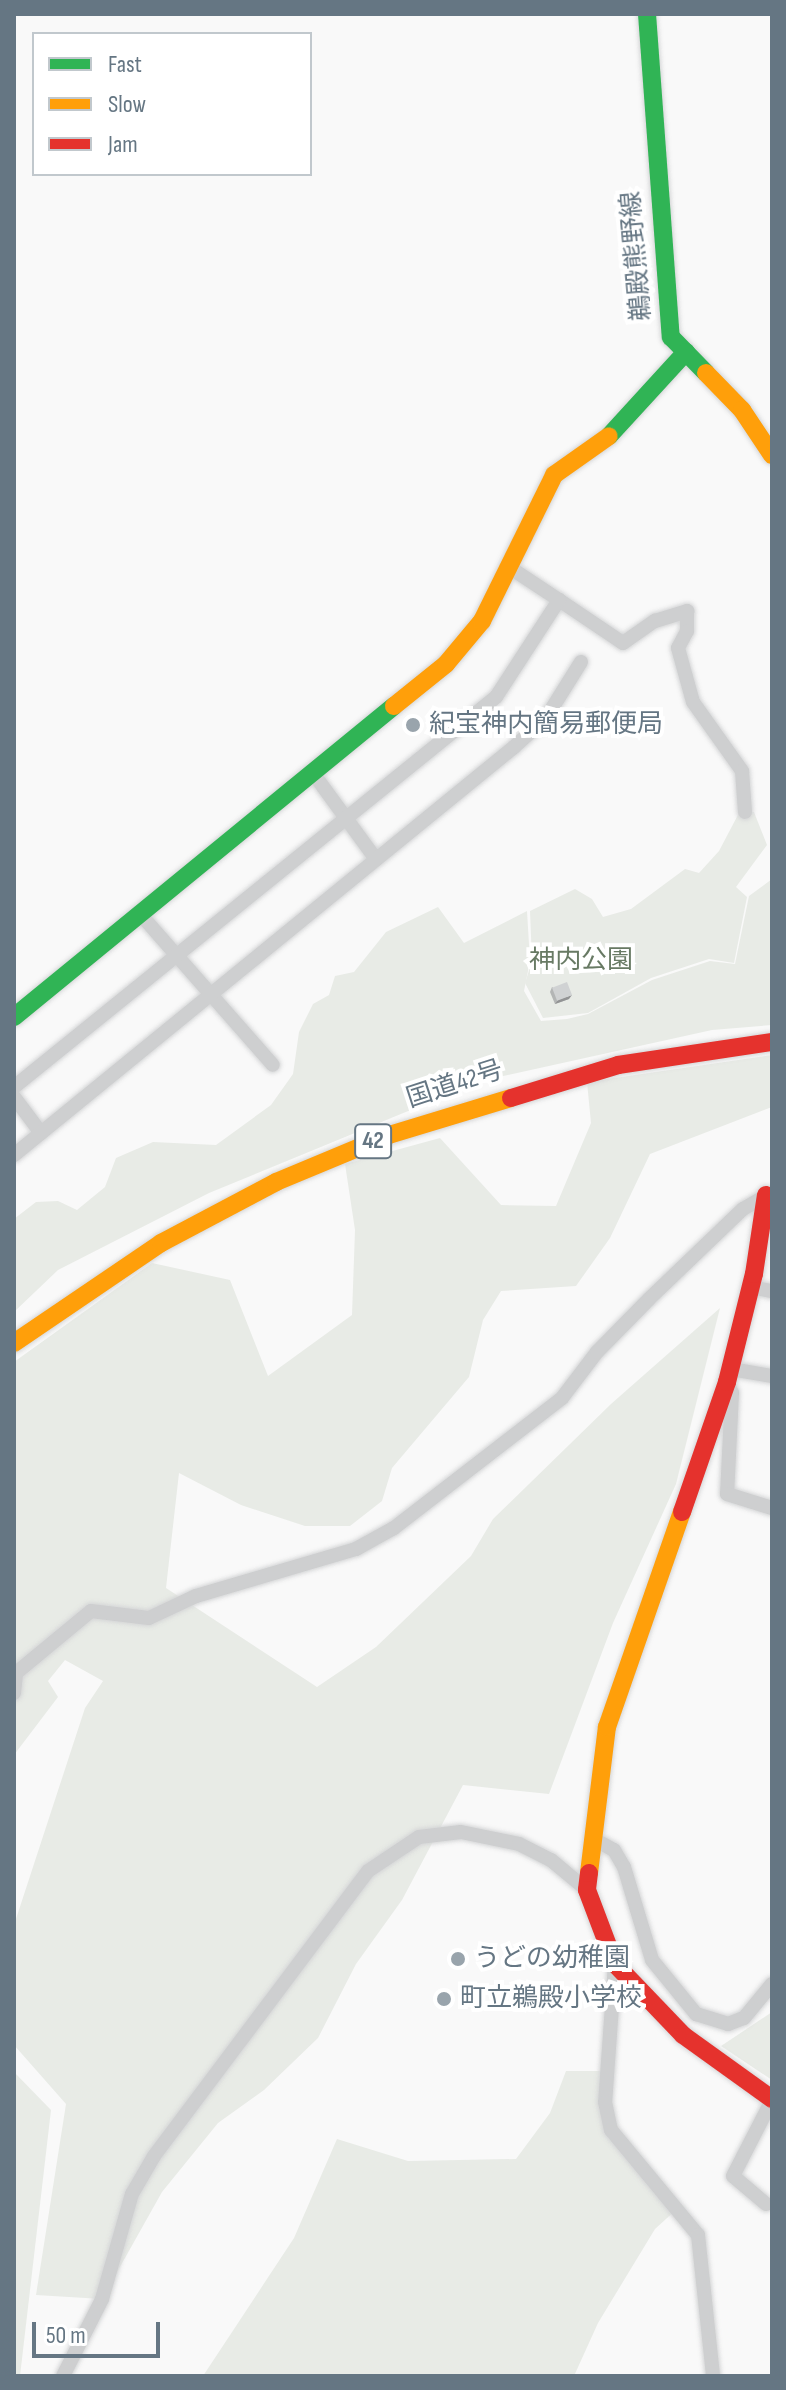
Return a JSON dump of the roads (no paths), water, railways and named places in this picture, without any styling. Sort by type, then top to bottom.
[{"type":"main road","name":"鵜殿熊野線","points":[[647,14],[671,337],[742,410],[772,455]]},
{"type":"main road","points":[[14,1017],[142,916],[446,664],[482,621],[512,569],[554,475],[623,426],[686,352]]},
{"type":"main road","name":"国道42号","points":[[14,1343],[161,1243],[276,1182],[389,1135],[618,1065],[772,1042]]},
{"type":"main road","points":[[769,1194],[729,1376],[607,1727],[587,1890],[615,1964],[683,2035],[772,2100]]},
{"type":"street","points":[[512,569],[623,643],[655,621],[687,611],[687,631],[678,648],[693,702],[723,751],[742,771],[745,812]]},
{"type":"street","points":[[14,1087],[496,697],[559,600]]},
{"type":"street","points":[[14,1155],[546,718],[581,662]]},
{"type":"street","points":[[313,773],[375,858]]},
{"type":"street","points":[[142,916],[273,1065]]},
{"type":"street","points":[[14,1097],[41,1133]]},
{"type":"street","points":[[14,1693],[16,1673],[91,1611],[149,1618],[196,1596],[356,1549],[394,1528],[562,1398],[649,1299],[743,1209],[769,1194]]},
{"type":"street","points":[[751,1287],[772,1291]]},
{"type":"street","points":[[772,1376],[729,1376],[732,1393],[727,1494],[772,1508]]},
{"type":"street","points":[[63,2376],[102,2299],[132,2194],[154,2156],[368,1871],[419,1837],[461,1832],[519,1844],[551,1860],[587,1890]]},
{"type":"street","points":[[592,1838],[619,1858],[652,1960],[696,2014],[728,2024],[744,2018],[772,1984]]},
{"type":"street","points":[[615,1964],[605,2102],[611,2130],[698,2235],[713,2376]]},
{"type":"street","points":[[766,2204],[733,2176],[772,2100]]},
{"type":"place","name":"紀宝神内簡易郵便局","points":[[413,725]]},
{"type":"place","name":"うどの幼稚園","points":[[458,1959]]},
{"type":"place","name":"町立鵜殿小学校","points":[[444,1999]]},
{"type":"park label","name":"神内公園","points":[[581,961]]}]
